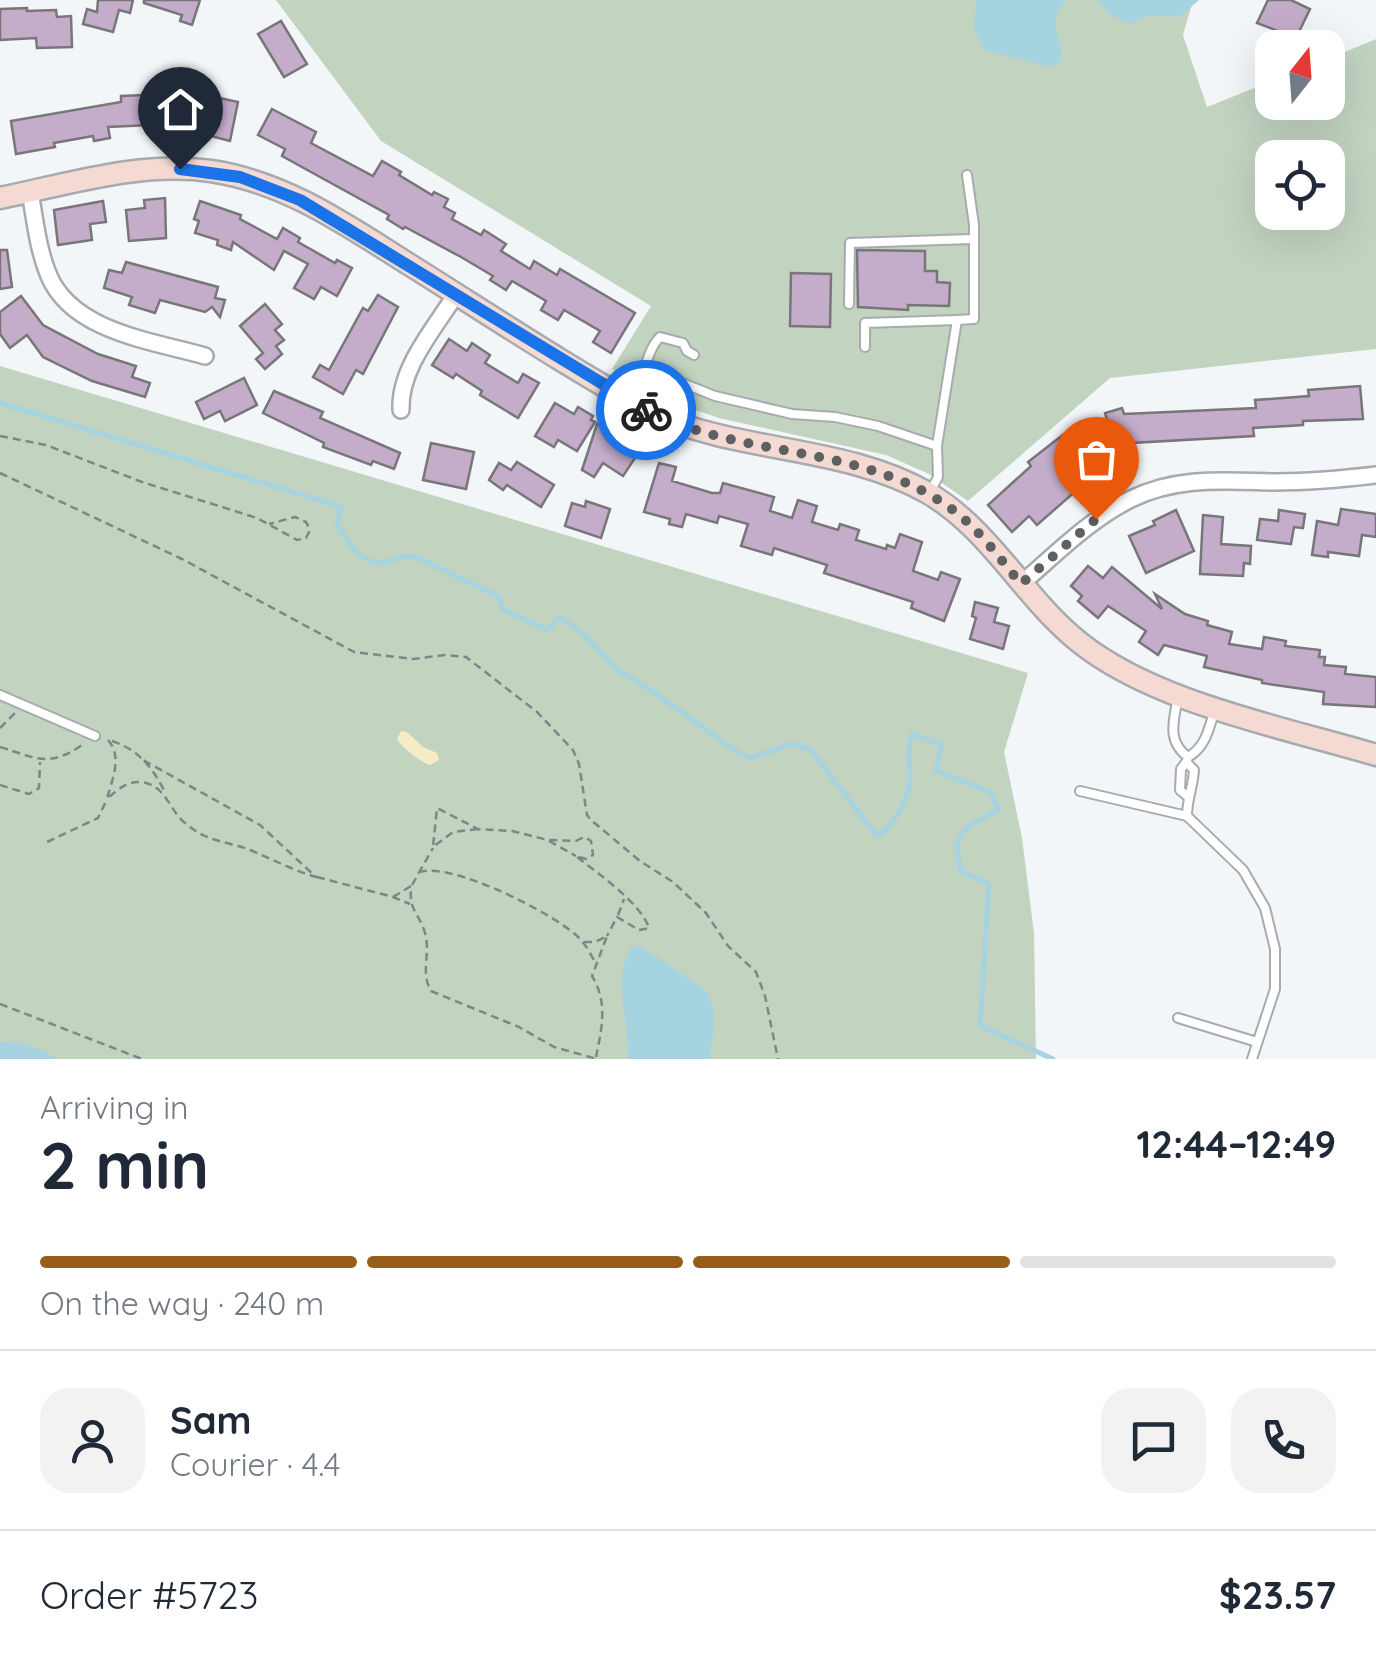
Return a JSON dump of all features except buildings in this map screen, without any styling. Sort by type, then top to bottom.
[{"type":"street","points":[[0,198],[129,171],[180,169],[240,177],[300,200],[631,402],[698,431],[853,464],[929,494],[972,527],[1021,584],[1078,641],[1107,662],[1178,696],[1376,755]]},
{"type":"street","points":[[30,192],[42,258],[62,297],[100,325],[205,356]]},
{"type":"street","points":[[401,410],[400,393],[408,372],[456,294]]},
{"type":"street","points":[[1021,584],[1096,519],[1133,498],[1175,484],[1339,480],[1376,475]]},
{"type":"lane","points":[[865,347],[865,323],[974,319],[974,225],[967,174]]},
{"type":"lane","points":[[849,304],[850,243],[972,239]]},
{"type":"lane","points":[[929,494],[938,477],[937,446],[957,320]]},
{"type":"lane","points":[[631,402],[647,369],[652,345],[660,337],[683,343],[694,354]]},
{"type":"lane","points":[[647,369],[715,396],[792,414],[878,426],[937,446]]},
{"type":"lane","points":[[0,695],[95,736]]},
{"type":"lane","points":[[1178,696],[1172,735],[1176,748],[1188,760]]},
{"type":"lane","points":[[1187,816],[1188,796],[1180,790],[1181,770],[1204,742],[1215,707]]},
{"type":"lane","points":[[1080,790],[1187,816],[1243,870],[1265,908],[1276,949],[1275,989],[1252,1059]]},
{"type":"lane","points":[[1178,1018],[1257,1042]]},
{"type":"path","points":[[0,436],[46,445],[269,524],[297,540],[306,538],[310,530],[306,522],[295,517],[269,524]]},
{"type":"path","points":[[0,473],[167,552],[354,652],[413,659],[454,655],[466,658],[495,677],[537,712],[573,750],[591,820],[640,861],[673,882],[706,913],[728,946],[756,972],[778,1059]]},
{"type":"path","points":[[0,728],[12,720],[21,703]]},
{"type":"path","points":[[0,747],[47,761],[65,756],[95,736],[135,750],[182,821],[206,838],[247,848],[316,876],[410,904]]},
{"type":"path","points":[[46,842],[98,818],[117,759],[116,748],[108,740]]},
{"type":"path","points":[[0,785],[28,794],[38,788],[40,760]]},
{"type":"path","points":[[143,760],[260,826],[316,876]]},
{"type":"path","points":[[107,799],[122,786],[138,781],[154,786],[167,797]]},
{"type":"path","points":[[434,847],[437,808],[478,829]]},
{"type":"path","points":[[394,897],[410,886],[434,847],[453,832],[512,831],[548,840],[591,841],[593,855],[586,859],[576,856]]},
{"type":"path","points":[[548,840],[576,856],[625,897],[646,919],[649,928],[639,930],[617,917]]},
{"type":"path","points":[[418,872],[440,872],[541,910],[583,942],[595,962]]},
{"type":"path","points":[[410,886],[410,904],[425,931],[428,955],[424,978],[430,991],[583,1058],[596,1059],[603,1026],[603,1000],[592,976],[625,897]]},
{"type":"path","points":[[583,942],[607,936]]},
{"type":"path","points":[[0,1004],[142,1059]]},
{"type":"green space","points":[[276,0],[1193,0],[1183,35],[1207,107],[1255,88],[1255,120],[1345,120],[1345,52],[1376,39],[1376,349],[1110,378],[968,501],[929,474],[886,455],[719,418],[666,400],[612,369],[651,306],[381,141]]},
{"type":"green space","points":[[0,366],[1028,673],[1004,752],[1022,838],[1034,933],[1036,1059],[0,1059]]},
{"type":"sand","points":[[401,731],[437,753],[439,760],[430,765],[412,754],[397,739]]},
{"type":"water","points":[[976,0],[1067,0],[1056,17],[1060,63],[1049,67],[984,50],[974,29]]},
{"type":"water","points":[[1098,0],[1199,0],[1180,17],[1151,15],[1130,24],[1111,15]]},
{"type":"water","points":[[640,945],[705,990],[710,998],[714,1015],[709,1059],[628,1059],[622,976],[630,949]]},
{"type":"water","points":[[0,1042],[30,1046],[58,1059],[0,1059]]},
{"type":"waterway","points":[[0,403],[342,507],[337,524],[362,557],[377,562],[417,557],[499,597],[503,609],[547,630],[560,617],[588,638],[618,671],[740,754],[751,758],[790,744],[810,749],[877,836],[894,820],[906,796],[912,734],[942,745],[936,771],[990,792],[999,809],[963,832],[957,847],[961,872],[989,884],[980,1026],[1053,1059]]},
{"type":"way so far","points":[[646,410],[698,431],[853,464],[912,485],[957,513],[1021,584],[1096,519]]},
{"type":"route","points":[[180,169],[240,177],[300,200],[646,410]]}]
